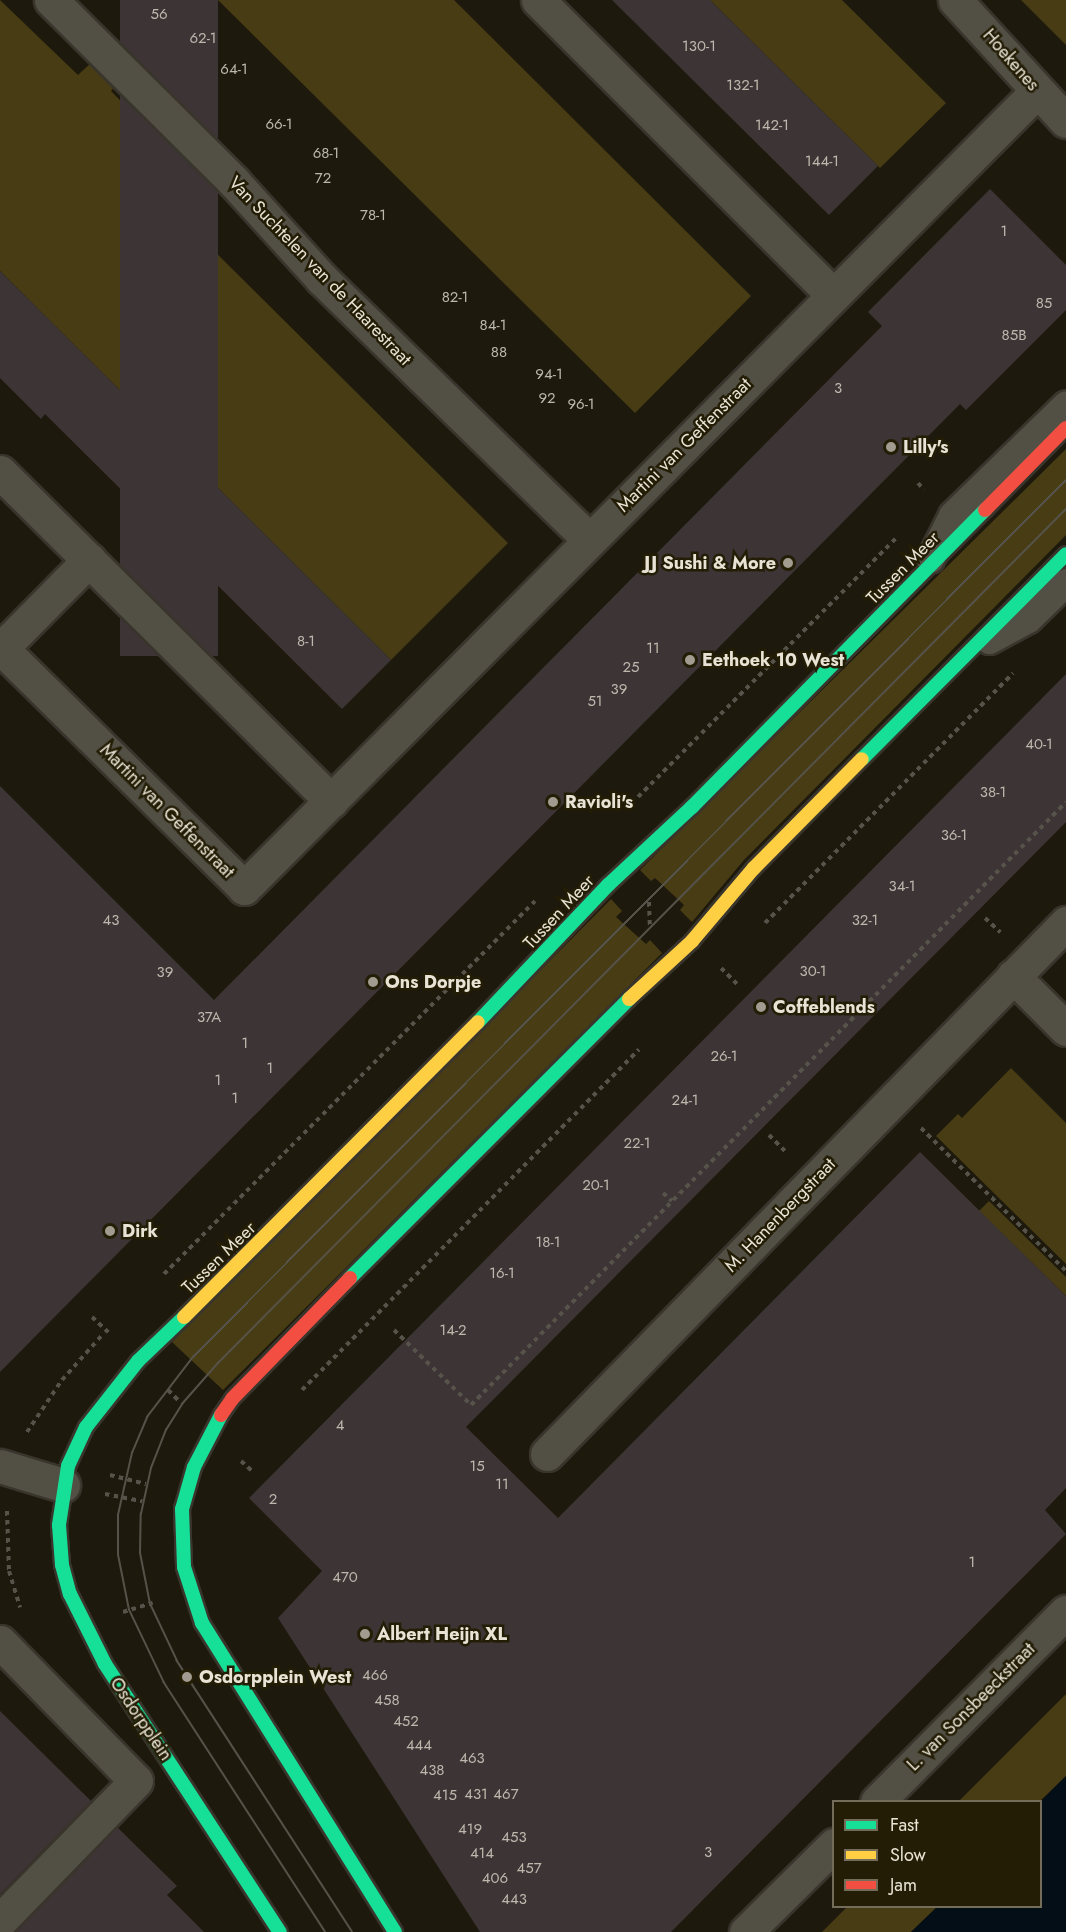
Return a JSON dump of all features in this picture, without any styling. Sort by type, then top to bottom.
[{"type":"street","name":"Van Suchtelen van de Haarestraat","points":[[51,0],[234,182],[322,279],[589,540]]},
{"type":"street","points":[[538,0],[833,295]]},
{"type":"street","name":"Hoekenes","points":[[955,0],[1066,121]]},
{"type":"street","name":"Martini van Geffenstraat","points":[[89,560],[1,649],[244,888],[1037,91]]},
{"type":"street","name":"Tussen Meer","points":[[86,1427],[138,1361],[259,1245],[560,939],[608,885],[692,807],[1066,428]]},
{"type":"street","points":[[0,472],[332,801]]},
{"type":"street","points":[[395,1932],[202,1623],[184,1567],[180,1543],[186,1493],[211,1431],[232,1399],[276,1353],[574,1050],[692,941],[754,868],[1066,554]]},
{"type":"street","name":"M. Hanenbergstraat","points":[[547,1454],[1066,923]]},
{"type":"street","points":[[1013,976],[1066,1029]]},
{"type":"street","name":"Osdorpplein","points":[[86,1427],[66,1475],[59,1526],[62,1565],[82,1625],[280,1932]]},
{"type":"street","points":[[0,1466],[66,1475]]},
{"type":"street","name":"L. van Sonsbeeckstraat","points":[[879,1800],[1066,1612]]},
{"type":"street","points":[[0,1642],[136,1781],[0,1921]]},
{"type":"street","points":[[746,1932],[832,1847]]},
{"type":"lane","points":[[922,573],[952,515],[1066,404]]},
{"type":"lane","points":[[974,647],[1028,619],[1066,582]]},
{"type":"path","points":[[394,1330],[471,1405],[1066,802]]},
{"type":"path","points":[[921,1127],[1066,1271]]},
{"type":"path","points":[[663,1192],[672,1201]]},
{"type":"path","points":[[92,1317],[252,1471]]},
{"type":"path","points":[[66,1475],[186,1493]]},
{"type":"shaded area","points":[[0,0],[78,75],[94,60],[118,83],[111,91],[143,124],[151,116],[195,159],[188,168],[217,198],[189,226],[508,543],[391,660],[0,271]]},
{"type":"shaded area","points":[[218,0],[454,0],[751,296],[635,413]]},
{"type":"shaded area","points":[[710,0],[842,0],[946,103],[880,168]]},
{"type":"shaded area","points":[[1021,0],[1066,0],[1066,45]]},
{"type":"shaded area","points":[[1066,449],[1066,535],[744,860],[692,922],[680,910],[684,905],[655,878],[651,881],[640,870]]},
{"type":"shaded area","points":[[611,899],[622,911],[616,917],[646,944],[650,940],[662,953],[223,1390],[172,1342]]},
{"type":"shaded area","points":[[1011,1068],[1066,1123],[1066,1264],[936,1136],[958,1114],[962,1118]]},
{"type":"shaded area","points":[[989,1201],[1066,1277],[1066,1296],[979,1211]]},
{"type":"shaded area","points":[[1066,1694],[1066,1776],[1041,1800],[960,1800]]},
{"type":"shaded area","points":[[1066,1776],[1066,1932],[911,1932],[936,1908],[1042,1908],[1042,1800]]},
{"type":"shaded area","points":[[846,1908],[936,1908],[911,1932],[822,1932]]},
{"type":"building","points":[[120,0],[218,0],[218,656],[120,656]]},
{"type":"building","points":[[612,0],[710,0],[878,166],[829,215]]},
{"type":"building","points":[[990,189],[1066,265],[1066,310],[966,410],[960,404],[0,1372],[0,786],[214,1000],[882,326],[868,312]]},
{"type":"building","points":[[0,271],[391,660],[342,709],[45,414],[41,419],[0,378]]},
{"type":"building","points":[[1066,674],[1066,822],[466,1427],[558,1518],[920,1152],[1066,1296],[1066,1488],[1045,1510],[1066,1534],[671,1932],[480,1932],[278,1618],[322,1571],[249,1498]]},
{"type":"building","points":[[0,1711],[91,1801],[0,1894]]},
{"type":"building","points":[[117,1827],[177,1886],[167,1895],[204,1932],[15,1932]]},
{"type":"tram line","points":[[325,1932],[164,1683],[129,1610],[118,1555],[118,1515],[132,1453],[147,1417],[193,1357],[1066,480]]},
{"type":"tram line","points":[[352,1932],[177,1661],[150,1604],[140,1553],[141,1514],[151,1468],[166,1430],[182,1404],[218,1363],[1066,509]]},
{"type":"traffic: fast","points":[[478,1022],[608,885],[692,807],[985,510]]},
{"type":"traffic: fast","points":[[862,759],[1066,554]]},
{"type":"traffic: fast","points":[[350,1278],[629,999]]},
{"type":"traffic: fast","points":[[184,1317],[138,1361],[86,1427],[68,1466],[59,1525],[62,1565],[70,1594],[105,1664],[280,1932]]},
{"type":"traffic: fast","points":[[221,1415],[194,1467],[182,1509],[184,1567],[202,1623],[395,1932]]},
{"type":"traffic: slow","points":[[629,999],[692,941],[754,868],[862,759]]},
{"type":"traffic: slow","points":[[184,1317],[478,1022]]},
{"type":"traffic: jam","points":[[985,510],[1066,428]]},
{"type":"traffic: jam","points":[[221,1415],[232,1399],[350,1278]]},
{"type":"place","name":"Lilly's","points":[[891,447]]},
{"type":"place","name":"JJ Sushi & More","points":[[788,563]]},
{"type":"place","name":"Eethoek 10 West","points":[[690,660]]},
{"type":"place","name":"Ravioli's","points":[[553,802]]},
{"type":"place","name":"Ons Dorpje","points":[[373,982]]},
{"type":"place","name":"Coffeblends","points":[[761,1007]]},
{"type":"place","name":"Dirk","points":[[110,1231]]},
{"type":"place","name":"Albert Heijn XL","points":[[365,1634]]},
{"type":"place","name":"Osdorpplein West","points":[[187,1677]]}]
